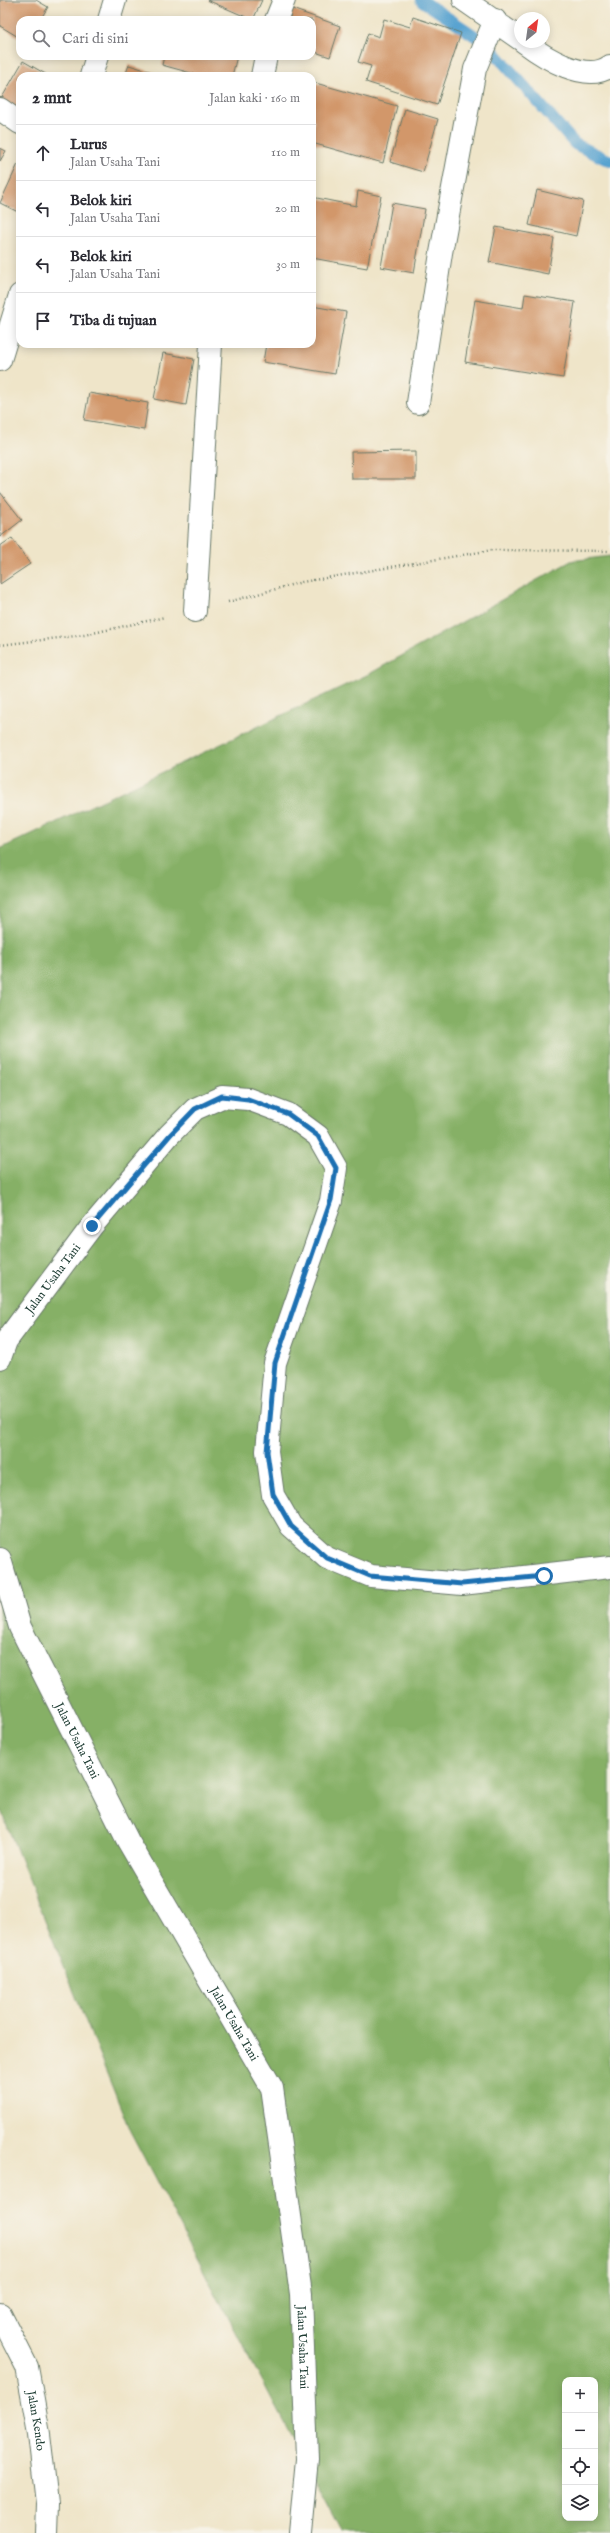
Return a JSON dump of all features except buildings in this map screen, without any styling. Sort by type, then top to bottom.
[{"type":"street","points":[[109,16],[115,0]]},
{"type":"street","points":[[278,16],[284,0]]},
{"type":"street","points":[[464,0],[514,34]]},
{"type":"street","points":[[418,403],[441,253],[474,68],[495,20]]},
{"type":"street","points":[[532,48],[538,53],[577,72],[605,70],[610,66]]},
{"type":"street","points":[[92,72],[96,60]]},
{"type":"street","points":[[263,72],[265,60]]},
{"type":"street","points":[[0,109],[16,120]]},
{"type":"street","points":[[0,360],[16,308]]},
{"type":"street","points":[[195,611],[211,348]]},
{"type":"street","name":"Jalan Usaha Tani","points":[[0,1358],[6,1341],[92,1226],[170,1135],[195,1109],[222,1096],[248,1099],[288,1114],[318,1136],[336,1168],[331,1200],[275,1363],[267,1452],[273,1494],[291,1526],[327,1558],[370,1576],[462,1584],[610,1567]]},
{"type":"street","name":"Jalan Usaha Tani","points":[[0,1559],[20,1627],[128,1841],[272,2088],[301,2294],[307,2459],[300,2533]]},
{"type":"street","name":"Jalan Kendo","points":[[0,2314],[27,2367],[40,2434],[47,2503],[46,2533]]},
{"type":"path","points":[[0,645],[84,635],[195,611],[302,582],[492,550],[610,551]]},
{"type":"green space","points":[[610,556],[610,2533],[342,2533],[130,2131],[0,1808],[0,849],[371,673],[571,561]]},
{"type":"waterway","points":[[421,0],[487,44],[575,144],[610,161]]},
{"type":"route","points":[[92,1226],[170,1135],[195,1109],[222,1096],[248,1099],[288,1114],[318,1136],[336,1168],[331,1200],[275,1363],[267,1452],[273,1494],[291,1526],[327,1558],[370,1576],[462,1584],[544,1576]]}]
